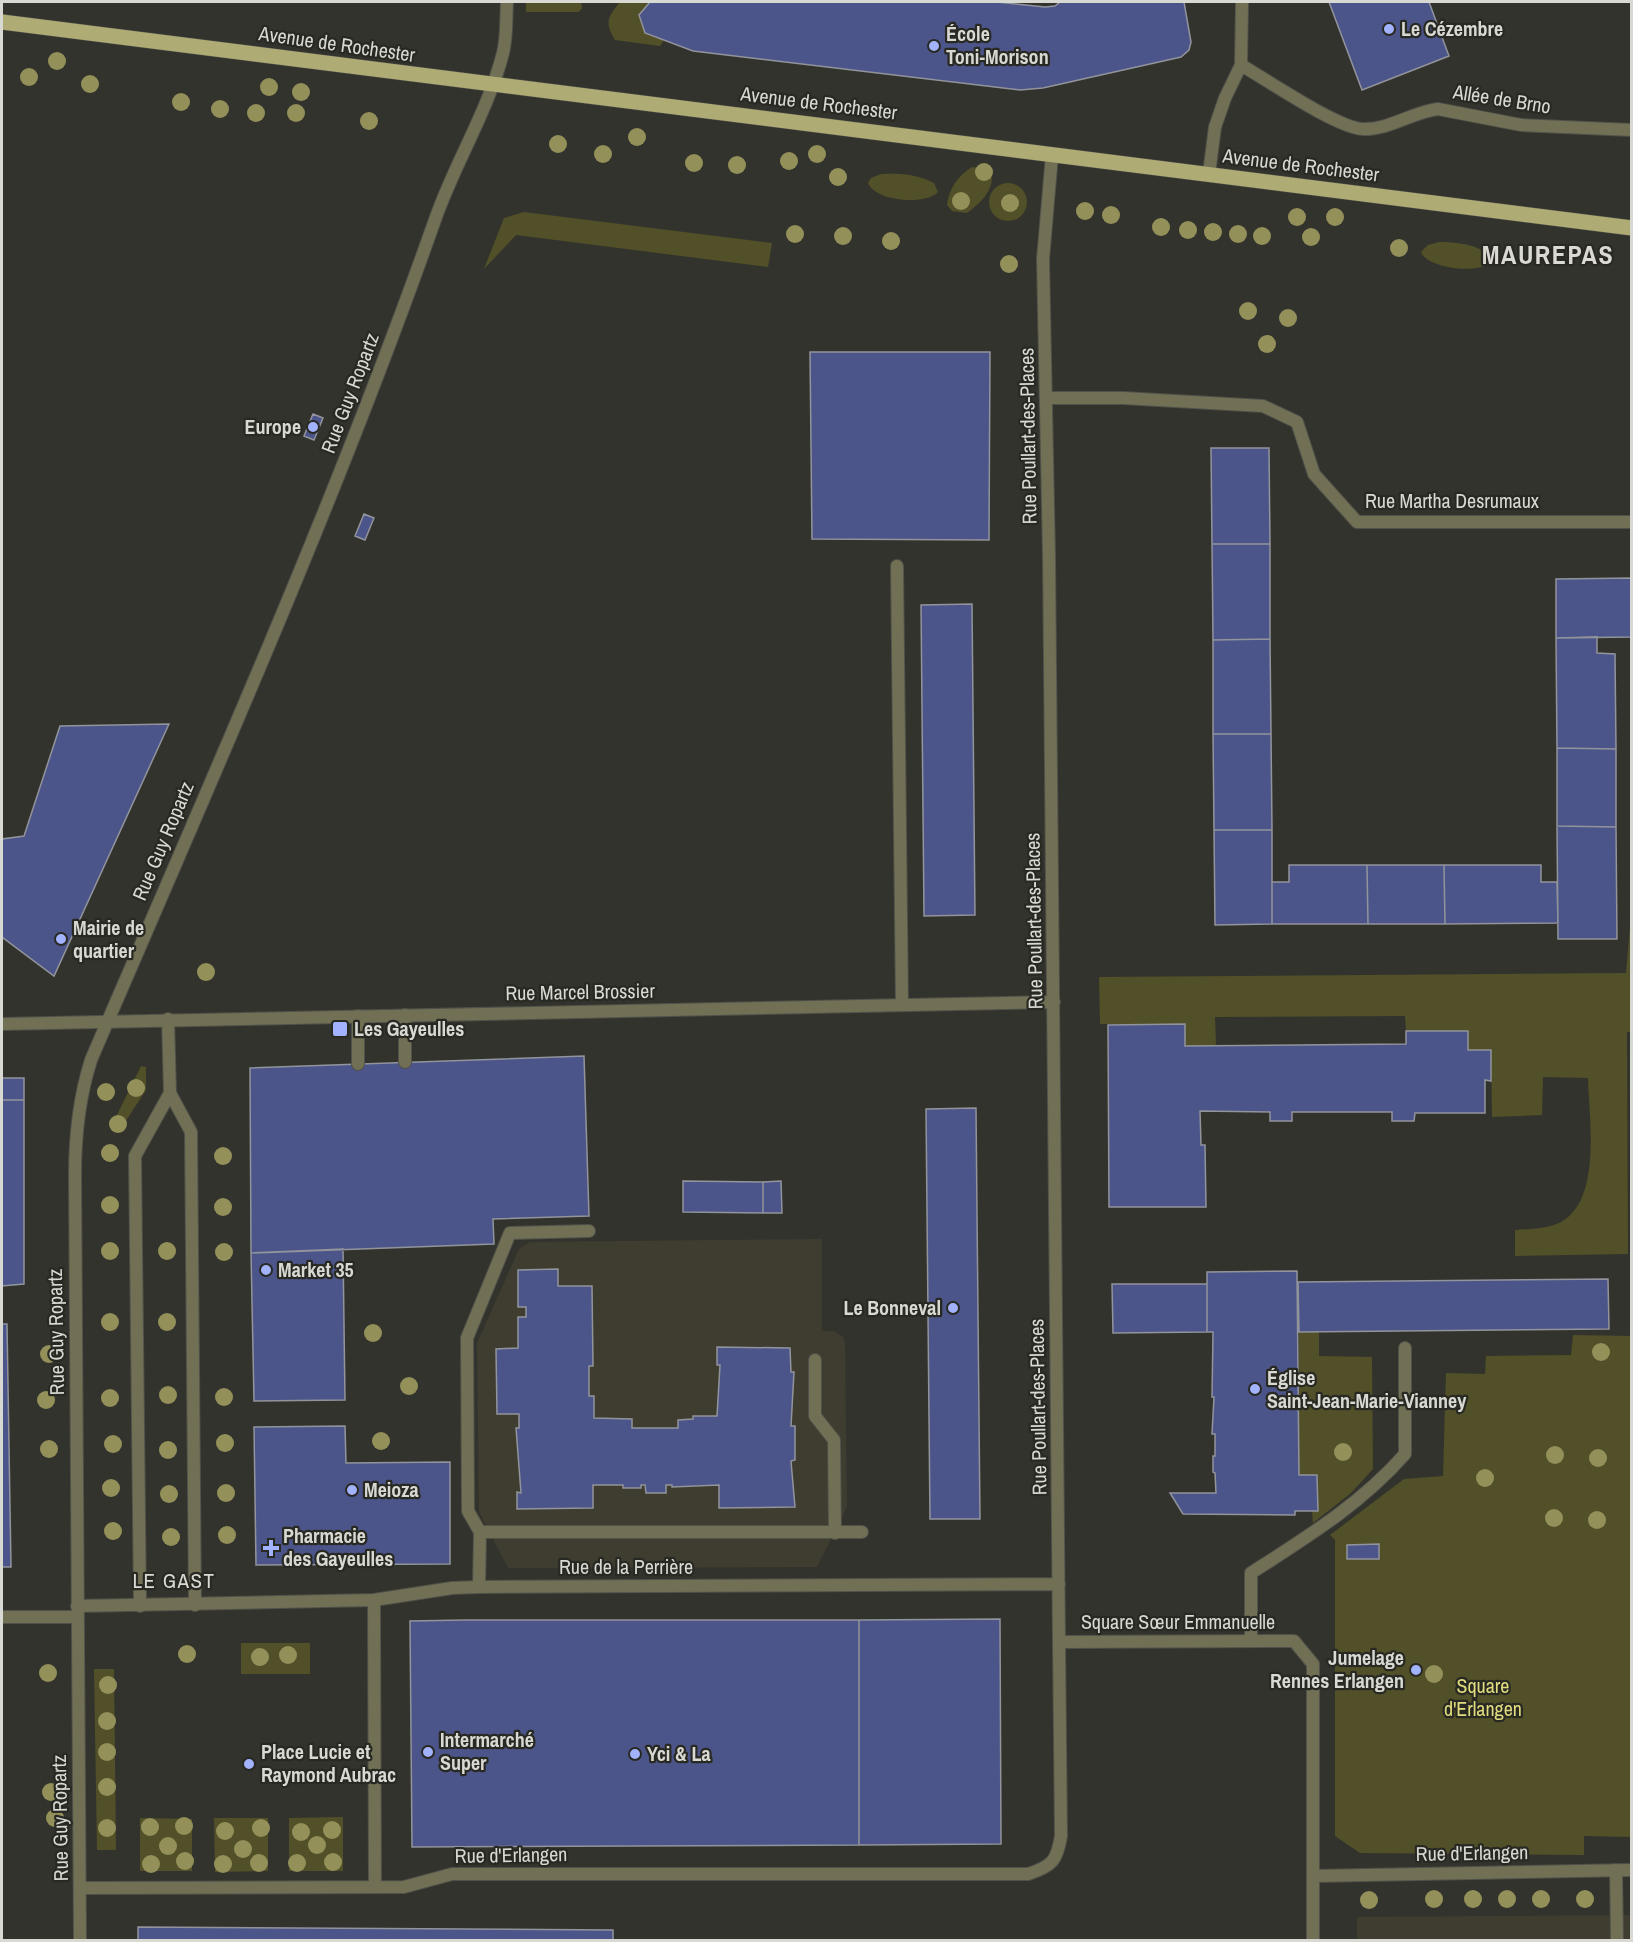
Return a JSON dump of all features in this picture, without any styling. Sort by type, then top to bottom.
[{"type":"main road","name":"Avenue de Rochester","points":[[2,22],[1632,228]]},
{"type":"street","name":"Rue Guy Ropartz","points":[[80,1941],[75,1146],[83,1084],[293,589],[355,437],[424,258],[437,216],[493,85],[504,50],[507,2]]},
{"type":"street","points":[[1209,174],[1215,127],[1224,98],[1241,65],[1242,2]]},
{"type":"street","name":"Allée de Brno","points":[[1241,65],[1334,120],[1363,129],[1384,126],[1425,111],[1438,109],[1521,125],[1632,130]]},
{"type":"street","name":"Rue Poullart-des-Places","points":[[1052,155],[1043,259],[1047,398],[1059,1584]]},
{"type":"street","name":"Rue Martha Desrumaux","points":[[1047,398],[1123,398],[1263,406],[1297,422],[1314,474],[1357,522],[1632,522]]},
{"type":"street","points":[[897,566],[902,1005]]},
{"type":"street","name":"Rue Marcel Brossier","points":[[2,1024],[1054,1002]]},
{"type":"street","points":[[405,1015],[405,1062]]},
{"type":"street","points":[[358,1016],[358,1064]]},
{"type":"street","points":[[2,1617],[140,1606],[195,1605],[191,1132],[170,1093],[168,1019]]},
{"type":"street","points":[[140,1606],[135,1156],[170,1093]]},
{"type":"street","points":[[479,1587],[480,1532],[468,1511],[466,1338],[510,1233],[589,1231]]},
{"type":"street","points":[[1251,1641],[1251,1573],[1347,1509],[1386,1476],[1405,1454],[1405,1348]]},
{"type":"street","points":[[815,1360],[815,1416],[834,1440],[834,1533]]},
{"type":"street","points":[[480,1532],[862,1533]]},
{"type":"street","name":"Rue de la Perrière","points":[[195,1605],[374,1600],[452,1588],[479,1587],[1059,1584]]},
{"type":"street","name":"Square Sœur Emmanuelle","points":[[1059,1584],[1059,1642],[1294,1641],[1313,1664],[1313,1876]]},
{"type":"street","points":[[374,1600],[375,1887]]},
{"type":"street","name":"Rue d'Erlangen","points":[[80,1888],[404,1887],[452,1874],[1028,1874],[1045,1869],[1057,1856],[1060,1836],[1059,1642]]},
{"type":"street","points":[[1616,1870],[1617,1941]]},
{"type":"street","name":"Rue d'Erlangen","points":[[1313,1876],[1632,1870]]},
{"type":"street","points":[[1313,1876],[1313,1941]]},
{"type":"shaded area","points":[[822,1239],[822,1331],[834,1331],[843,1337],[845,1342],[847,1507],[817,1567],[508,1568],[479,1512],[477,1343],[519,1249],[530,1242]]},
{"type":"shaded area","points":[[1631,1915],[1631,1940],[1357,1940],[1357,1917]]},
{"type":"green space","points":[[526,2],[581,2],[582,8],[579,12],[526,12]]},
{"type":"green space","points":[[620,2],[650,2],[639,15],[645,33],[664,40],[660,46],[615,40],[609,29],[609,20]]},
{"type":"green space","points":[[972,167],[989,169],[992,182],[990,188],[982,200],[967,213],[952,211],[947,205],[952,188],[958,178]]},
{"type":"green space","points":[[881,174],[915,176],[934,183],[938,192],[923,199],[912,200],[901,200],[880,194],[868,183],[871,178]]},
{"type":"green space","points":[[1008,183],[1021,189],[1027,202],[1021,215],[1008,221],[995,215],[989,202],[995,189]]},
{"type":"green space","points":[[524,212],[772,243],[768,267],[516,235],[484,269],[504,218]]},
{"type":"green space","points":[[1439,242],[1476,248],[1488,255],[1491,261],[1477,268],[1466,269],[1433,263],[1421,252],[1428,245]]},
{"type":"green space","points":[[1631,915],[1632,1032],[1627,1032],[1628,1254],[1515,1256],[1515,1230],[1544,1227],[1561,1222],[1574,1211],[1583,1196],[1588,1177],[1591,1135],[1588,1078],[1543,1077],[1542,1115],[1492,1117],[1491,1050],[1468,1050],[1468,1031],[1406,1031],[1405,1016],[1215,1017],[1216,1046],[1185,1046],[1184,1024],[1100,1024],[1099,977],[1626,973]]},
{"type":"green space","points":[[141,1066],[146,1067],[146,1090],[118,1133],[115,1119]]},
{"type":"green space","points":[[1299,1332],[1319,1332],[1319,1356],[1372,1357],[1373,1469],[1351,1493],[1313,1523],[1312,1511],[1318,1510],[1317,1475],[1299,1475]]},
{"type":"green space","name":"Square d'Erlangen","points":[[1573,1335],[1631,1336],[1631,1837],[1584,1836],[1584,1855],[1360,1853],[1335,1836],[1335,1540],[1330,1535],[1404,1479],[1443,1476],[1446,1373],[1485,1374],[1486,1356],[1571,1355]]},
{"type":"green space","points":[[241,1643],[310,1643],[310,1674],[241,1674]]},
{"type":"green space","points":[[94,1669],[114,1669],[116,1850],[97,1850]]},
{"type":"green space","points":[[343,1817],[343,1871],[289,1871],[289,1818]]},
{"type":"green space","points":[[140,1818],[192,1819],[192,1871],[140,1871]]},
{"type":"green space","points":[[214,1818],[268,1818],[268,1871],[215,1872]]},
{"type":"building","name":"École Toni-Morison","points":[[650,2],[997,2],[1045,7],[1055,6],[1060,2],[1184,2],[1191,42],[1189,50],[1181,57],[1043,88],[1020,90],[693,51],[645,33],[639,15]]},
{"type":"building","name":"Le Cézembre","points":[[1329,2],[1429,2],[1449,56],[1362,90]]},
{"type":"building","points":[[810,352],[990,352],[989,540],[812,539]]},
{"type":"building","name":"Europe","points":[[313,414],[323,418],[314,440],[304,436]]},
{"type":"building","points":[[1211,448],[1269,448],[1270,544],[1212,544]]},
{"type":"building","points":[[364,514],[374,518],[365,540],[355,536]]},
{"type":"building","points":[[1212,544],[1270,544],[1270,639],[1213,640]]},
{"type":"building","points":[[1632,578],[1632,637],[1556,638],[1556,579]]},
{"type":"building","points":[[972,604],[975,915],[924,916],[921,605]]},
{"type":"building","points":[[1597,637],[1597,653],[1615,654],[1616,749],[1557,748],[1556,638]]},
{"type":"building","points":[[1270,639],[1271,734],[1213,734],[1213,640]]},
{"type":"building","points":[[169,724],[54,976],[2,937],[2,839],[24,836],[60,726]]},
{"type":"building","points":[[1213,734],[1271,734],[1272,830],[1214,830]]},
{"type":"building","points":[[1557,748],[1616,749],[1616,827],[1557,826]]},
{"type":"building","points":[[1557,826],[1616,827],[1617,939],[1558,939]]},
{"type":"building","points":[[1214,830],[1272,830],[1272,924],[1215,925]]},
{"type":"building","points":[[1289,865],[1367,865],[1368,924],[1272,924],[1272,882],[1289,882]]},
{"type":"building","points":[[1367,865],[1444,865],[1445,924],[1368,924]]},
{"type":"building","points":[[1444,865],[1541,865],[1541,882],[1557,882],[1558,923],[1445,924]]},
{"type":"building","points":[[1185,1024],[1185,1046],[1406,1044],[1406,1031],[1468,1031],[1468,1050],[1491,1050],[1491,1081],[1485,1080],[1485,1113],[1415,1113],[1414,1121],[1392,1121],[1392,1112],[1292,1112],[1292,1121],[1270,1121],[1270,1112],[1200,1111],[1201,1145],[1205,1145],[1206,1207],[1109,1207],[1108,1025]]},
{"type":"building","points":[[584,1056],[589,1216],[493,1219],[494,1244],[251,1253],[250,1068]]},
{"type":"building","points":[[2,1078],[24,1078],[24,1100],[2,1100]]},
{"type":"building","points":[[2,1100],[24,1100],[24,1284],[2,1286]]},
{"type":"building","name":"Le Bonneval","points":[[976,1108],[980,1519],[930,1519],[926,1109]]},
{"type":"building","points":[[683,1181],[763,1182],[763,1213],[683,1212]]},
{"type":"building","points":[[781,1181],[782,1213],[763,1213],[763,1182]]},
{"type":"building","points":[[343,1249],[345,1400],[254,1401],[251,1253]]},
{"type":"building","points":[[558,1269],[558,1286],[592,1286],[593,1366],[589,1366],[589,1396],[594,1396],[594,1418],[632,1419],[632,1428],[678,1428],[678,1420],[693,1419],[693,1416],[717,1416],[720,1365],[717,1365],[717,1347],[790,1348],[791,1372],[794,1372],[791,1426],[795,1426],[795,1460],[791,1461],[795,1507],[719,1508],[719,1485],[672,1487],[672,1485],[666,1485],[666,1493],[646,1493],[645,1485],[641,1485],[641,1488],[623,1488],[623,1485],[593,1485],[593,1508],[517,1509],[517,1492],[521,1493],[516,1428],[519,1428],[519,1414],[497,1414],[496,1349],[518,1348],[518,1317],[526,1317],[526,1307],[518,1307],[518,1270]]},
{"type":"building","name":"Église Saint-Jean-Marie-Vianney","points":[[1297,1271],[1299,1475],[1317,1475],[1318,1511],[1295,1511],[1295,1515],[1183,1514],[1170,1493],[1216,1493],[1215,1473],[1213,1472],[1215,1434],[1212,1434],[1213,1332],[1207,1332],[1207,1272]]},
{"type":"building","points":[[1608,1279],[1609,1329],[1299,1332],[1298,1282]]},
{"type":"building","points":[[1112,1284],[1207,1284],[1207,1332],[1113,1333]]},
{"type":"building","points":[[2,1324],[7,1324],[11,1567],[2,1567]]},
{"type":"building","name":"Meioza","points":[[345,1426],[346,1463],[450,1462],[450,1564],[256,1565],[254,1427]]},
{"type":"building","points":[[1379,1544],[1379,1559],[1347,1559],[1347,1545]]},
{"type":"building","points":[[1000,1619],[1001,1844],[859,1845],[859,1620]]},
{"type":"building","name":"Yci & La","points":[[859,1620],[859,1845],[412,1847],[410,1621]]},
{"type":"building","points":[[138,1927],[613,1930],[613,1940],[138,1940]]},
{"type":"place","name":"Le Cézembre","points":[[1389,29]]},
{"type":"place","name":"École Toni-Morison","points":[[934,46]]},
{"type":"place","name":"Europe","points":[[313,427]]},
{"type":"place","name":"Mairie de quartier","points":[[61,939]]},
{"type":"place","name":"Les Gayeulles","points":[[340,1029]]},
{"type":"place","name":"Market 35","points":[[266,1270]]},
{"type":"place","name":"Le Bonneval","points":[[953,1308]]},
{"type":"place","name":"Église Saint-Jean-Marie-Vianney","points":[[1255,1389]]},
{"type":"place","name":"Meioza","points":[[352,1490]]},
{"type":"place","name":"Pharmacie des Gayeulles","points":[[271,1548]]},
{"type":"place","name":"Jumelage Rennes Erlangen","points":[[1416,1670]]},
{"type":"place","name":"Intermarché Super","points":[[428,1752]]},
{"type":"place","name":"Yci & La","points":[[635,1754]]},
{"type":"place","name":"Place Lucie et Raymond Aubrac","points":[[249,1764]]},
{"type":"district","name":"MAUREPAS","points":[[1548,255]]},
{"type":"district","name":"LE GAST","points":[[174,1581]]}]
